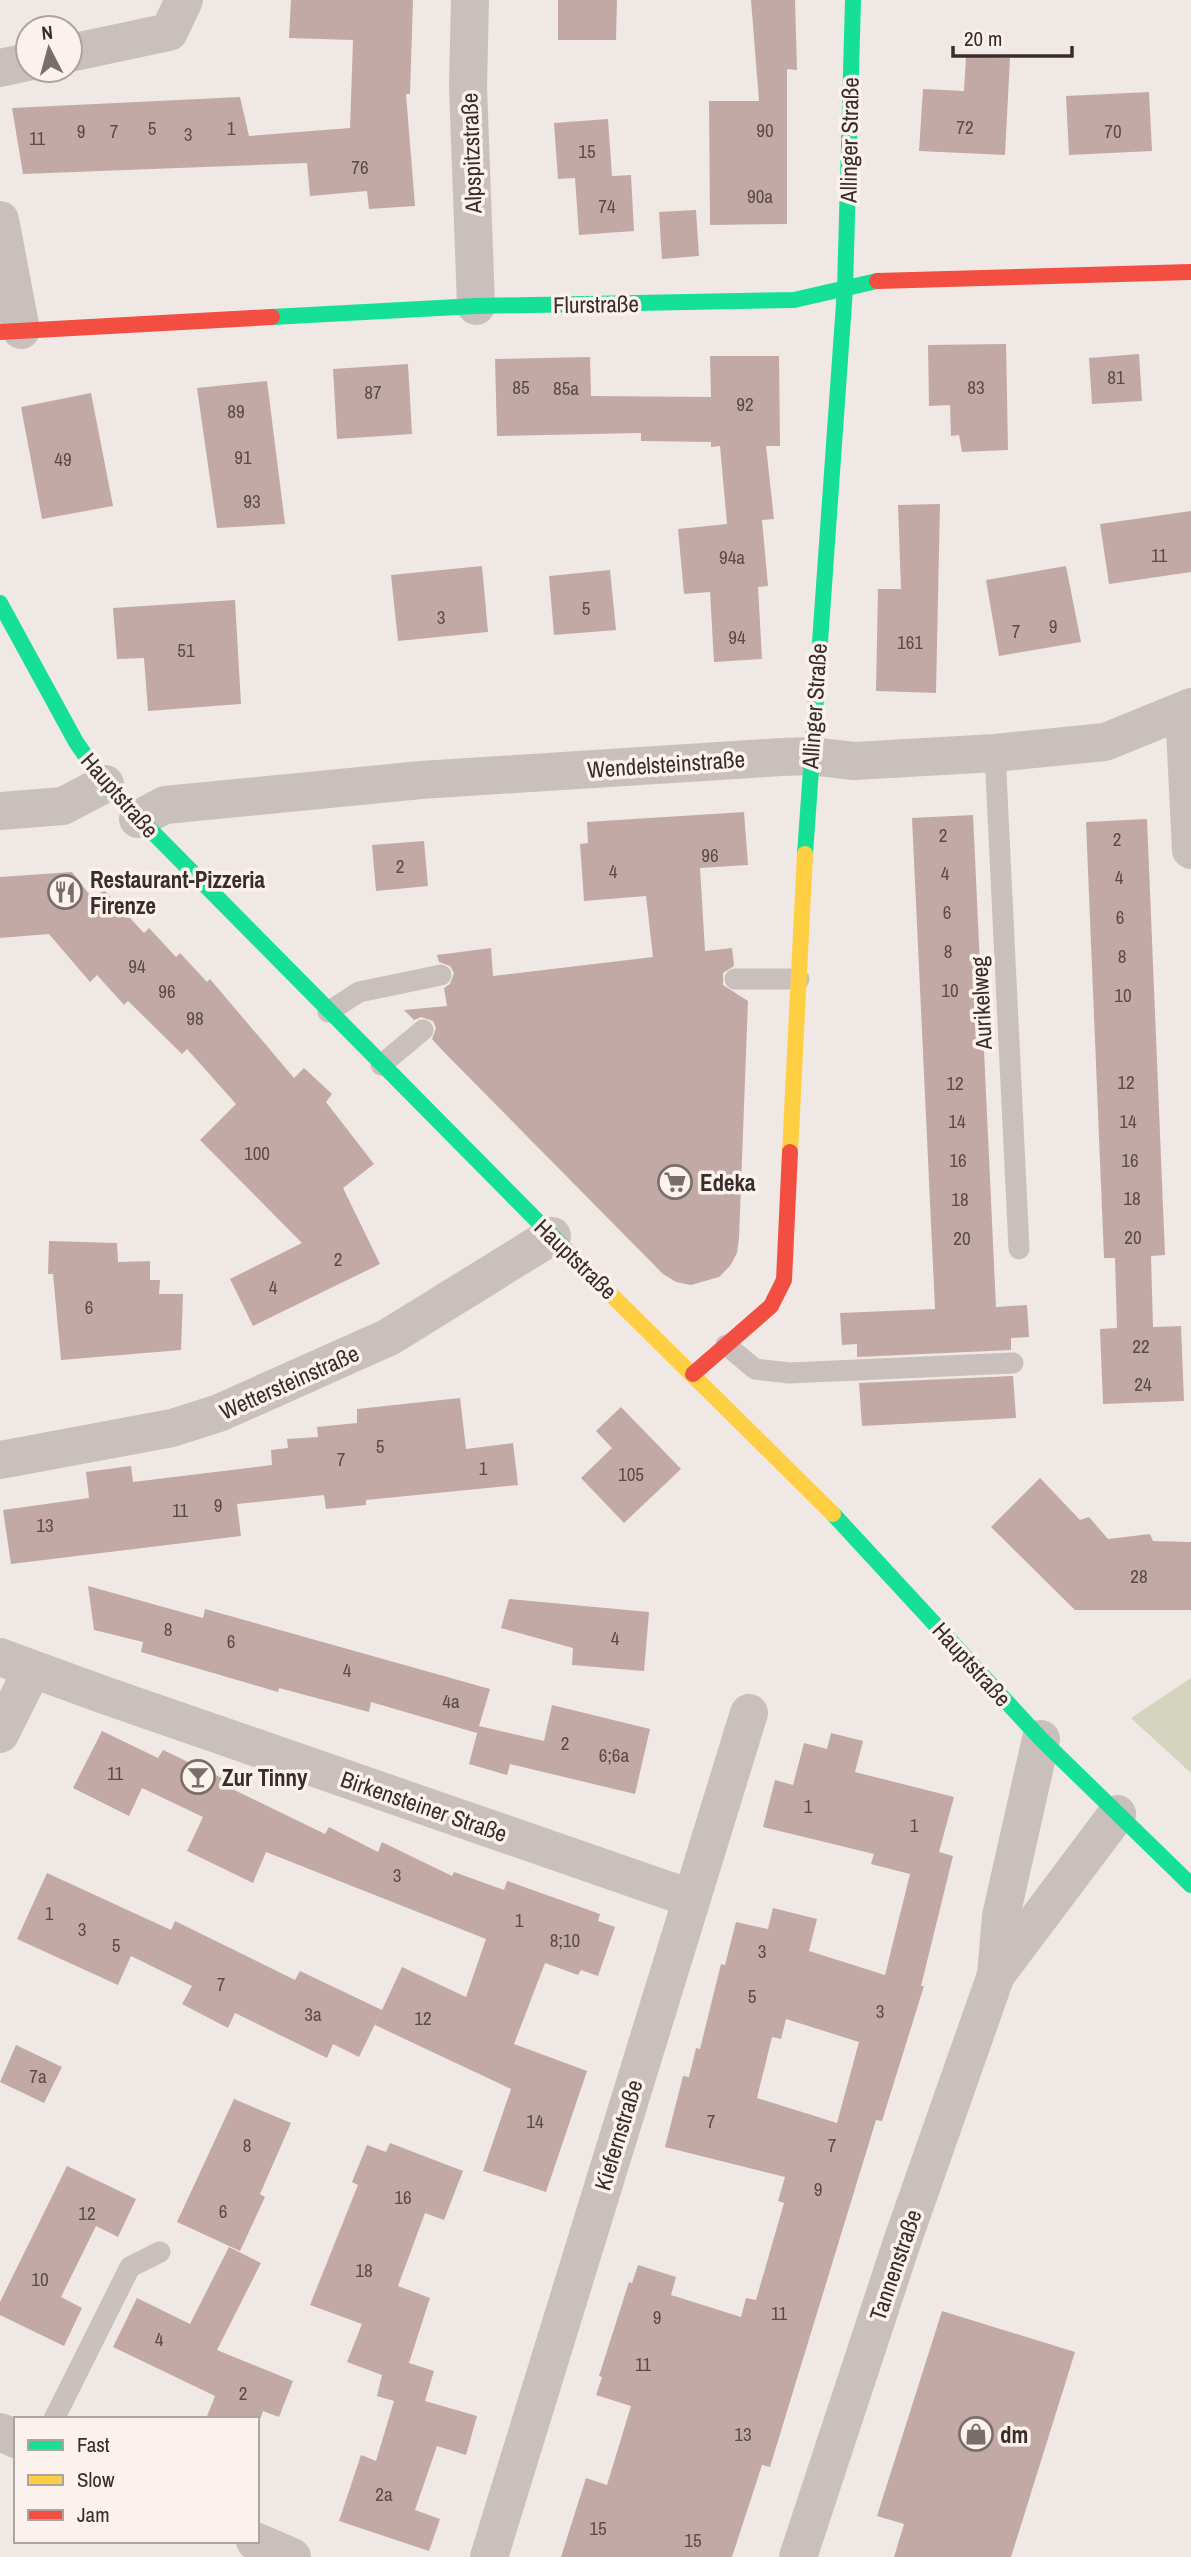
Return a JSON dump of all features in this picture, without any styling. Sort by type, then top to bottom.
[{"type":"street","points":[[84,50],[169,32],[184,0]]},
{"type":"street","name":"Alpspitzstraße","points":[[470,0],[468,86],[476,306]]},
{"type":"street","name":"Allinger Straße","points":[[693,1374],[771,1306],[785,1280],[810,755],[845,289],[853,0]]},
{"type":"street","points":[[0,220],[10,331]]},
{"type":"street","name":"Flurstraße","points":[[10,331],[476,306],[794,300],[878,281],[1191,272]]},
{"type":"street","name":"Hauptstraße","points":[[0,603],[76,742],[105,784],[328,1012],[885,1568],[1041,1739],[1191,1885]]},
{"type":"street","points":[[1188,708],[1191,850]]},
{"type":"street","name":"Wendelsteinstraße","points":[[138,819],[165,805],[421,780],[810,755],[854,761],[995,753],[1105,743],[1188,708]]},
{"type":"street","points":[[0,811],[63,806],[105,784]]},
{"type":"street","name":"Wettersteinstraße","points":[[0,1460],[172,1428],[219,1413],[390,1337],[552,1236]]},
{"type":"street","points":[[0,1734],[16,1663]]},
{"type":"street","name":"Birkensteiner Straße","points":[[16,1663],[690,1898]]},
{"type":"street","name":"Kiefernstraße","points":[[489,2557],[749,1713]]},
{"type":"street","name":"Tannenstraße","points":[[798,2557],[903,2239],[996,1975],[1001,1916],[1041,1739]]},
{"type":"street","name":"Tannenstraße","points":[[996,1975],[1117,1814]]},
{"type":"street","points":[[259,2543],[292,2557]]},
{"type":"lane","name":"Aurikelweg","points":[[995,753],[1019,1249]]},
{"type":"lane","points":[[328,1012],[359,992],[441,975]]},
{"type":"lane","points":[[736,979],[799,979]]},
{"type":"lane","points":[[381,1065],[423,1030]]},
{"type":"lane","points":[[726,1345],[755,1369],[789,1373],[1013,1363]]},
{"type":"lane","points":[[55,2417],[130,2267],[160,2252]]},
{"type":"green space","points":[[1191,1678],[1191,1773],[1131,1718]]},
{"type":"building","points":[[291,0],[413,0],[410,94],[406,94],[415,206],[369,209],[367,191],[310,196],[307,163],[23,174],[12,108],[240,97],[249,136],[350,128],[353,40],[289,38]]},
{"type":"building","points":[[558,0],[617,0],[616,40],[558,40]]},
{"type":"building","points":[[751,0],[795,0],[797,70],[787,69],[787,224],[710,225],[709,101],[759,101]]},
{"type":"building","points":[[966,56],[1010,58],[1005,155],[919,151],[923,89],[964,91]]},
{"type":"building","points":[[1149,92],[1152,151],[1069,155],[1066,96]]},
{"type":"building","points":[[608,119],[612,176],[631,175],[634,231],[579,235],[575,178],[558,179],[554,123]]},
{"type":"building","points":[[696,210],[699,256],[662,259],[659,212]]},
{"type":"building","points":[[1006,344],[1008,450],[962,452],[959,435],[951,436],[950,405],[929,406],[928,345]]},
{"type":"building","points":[[1139,354],[1142,401],[1092,404],[1089,358]]},
{"type":"building","points":[[710,356],[779,356],[780,446],[766,446],[774,519],[762,520],[768,586],[758,587],[762,659],[714,662],[710,592],[684,594],[678,529],[727,524],[720,446],[711,447],[711,442],[641,441],[641,433],[497,436],[495,359],[590,357],[591,396],[711,397]]},
{"type":"building","points":[[408,364],[412,434],[337,439],[333,369]]},
{"type":"building","points":[[267,381],[285,524],[217,528],[197,388]]},
{"type":"building","points":[[91,393],[113,506],[42,519],[21,407]]},
{"type":"building","points":[[940,504],[936,693],[876,691],[878,589],[901,589],[898,505]]},
{"type":"building","points":[[1191,511],[1191,572],[1109,584],[1100,524]]},
{"type":"building","points":[[482,566],[488,632],[398,641],[391,575]]},
{"type":"building","points":[[1066,566],[1081,642],[999,656],[986,580]]},
{"type":"building","points":[[610,570],[616,630],[554,635],[549,576]]},
{"type":"building","points":[[235,600],[241,704],[148,711],[144,658],[117,659],[113,608]]},
{"type":"building","points":[[744,812],[748,865],[700,868],[705,951],[732,948],[734,966],[723,973],[723,985],[748,1001],[739,1238],[737,1253],[730,1266],[719,1277],[691,1285],[676,1282],[663,1274],[442,1050],[432,1039],[436,1028],[433,1021],[421,1017],[414,1020],[404,1010],[447,1006],[444,988],[450,984],[454,973],[450,966],[439,962],[437,955],[491,948],[493,976],[653,957],[646,896],[584,901],[580,844],[588,843],[587,822]]},
{"type":"building","points":[[973,815],[996,1307],[1027,1305],[1029,1337],[1011,1338],[1011,1350],[857,1357],[857,1344],[842,1345],[840,1313],[935,1309],[912,818]]},
{"type":"building","points":[[1147,819],[1165,1255],[1151,1256],[1153,1327],[1181,1326],[1184,1401],[1103,1404],[1100,1329],[1117,1328],[1115,1258],[1104,1258],[1086,822]]},
{"type":"building","points":[[424,841],[428,886],[376,891],[372,845]]},
{"type":"building","points":[[72,872],[93,899],[104,890],[144,933],[149,928],[176,957],[180,953],[207,982],[210,979],[294,1078],[304,1068],[332,1094],[326,1102],[374,1164],[343,1188],[380,1264],[253,1326],[230,1279],[302,1243],[200,1140],[236,1104],[187,1049],[182,1054],[128,1001],[124,1005],[97,975],[90,982],[49,934],[0,938],[0,877]]},
{"type":"building","points":[[49,1241],[117,1243],[118,1262],[150,1261],[150,1280],[160,1280],[159,1294],[183,1294],[181,1350],[61,1360],[53,1274],[48,1274]]},
{"type":"building","points":[[1013,1376],[1016,1418],[862,1426],[859,1383]]},
{"type":"building","points":[[460,1398],[466,1449],[513,1443],[518,1485],[366,1500],[366,1505],[326,1509],[324,1495],[237,1504],[241,1536],[11,1564],[3,1510],[89,1498],[86,1472],[131,1466],[133,1482],[272,1465],[271,1450],[288,1448],[287,1439],[318,1437],[317,1427],[357,1423],[357,1409]]},
{"type":"building","points":[[621,1407],[681,1469],[624,1523],[581,1478],[612,1448],[596,1431]]},
{"type":"building","points":[[1040,1478],[1080,1520],[1089,1517],[1108,1539],[1150,1534],[1153,1541],[1191,1542],[1191,1610],[1075,1610],[991,1527]]},
{"type":"building","points":[[88,1586],[203,1618],[205,1609],[490,1689],[477,1733],[371,1702],[369,1712],[279,1688],[278,1692],[141,1652],[143,1642],[94,1630]]},
{"type":"building","points":[[509,1599],[649,1612],[644,1671],[572,1665],[573,1648],[501,1628]]},
{"type":"building","points":[[552,1705],[650,1729],[635,1794],[510,1764],[507,1775],[469,1764],[479,1726],[544,1741]]},
{"type":"building","points":[[102,1731],[158,1758],[163,1750],[226,1780],[224,1785],[325,1834],[329,1827],[378,1852],[382,1842],[452,1876],[454,1872],[504,1890],[507,1881],[600,1914],[598,1921],[615,1927],[598,1976],[581,1970],[578,1975],[545,1963],[514,2044],[587,2071],[546,2192],[483,2171],[511,2089],[375,2025],[402,1967],[466,1997],[486,1939],[266,1852],[253,1883],[187,1851],[203,1817],[142,1788],[129,1816],[73,1788]]},
{"type":"building","points":[[831,1733],[863,1741],[855,1772],[954,1797],[939,1852],[953,1856],[921,1986],[924,1986],[882,2121],[876,2120],[770,2467],[762,2465],[732,2557],[561,2557],[586,2478],[607,2485],[631,2406],[596,2395],[602,2377],[599,2376],[629,2282],[632,2283],[638,2265],[676,2277],[671,2295],[741,2317],[746,2298],[756,2300],[784,2203],[778,2201],[785,2177],[665,2147],[683,2076],[689,2077],[696,2048],[700,2049],[721,1964],[725,1965],[736,1922],[768,1929],[773,1908],[817,1919],[809,1951],[885,1975],[910,1874],[871,1864],[874,1854],[763,1827],[775,1780],[793,1785],[804,1743],[827,1749]],"holes":[[[786,2019],[859,2042],[837,2123],[757,2098],[772,2037],[781,2039]]]},
{"type":"building","points":[[47,1873],[171,1930],[175,1921],[295,1980],[300,1971],[382,2010],[359,2057],[333,2044],[327,2058],[235,2013],[228,2028],[182,2004],[192,1986],[131,1956],[118,1985],[17,1939]]},
{"type":"building","points":[[16,2045],[62,2067],[44,2103],[0,2082]]},
{"type":"building","points":[[234,2099],[291,2123],[260,2194],[265,2197],[240,2251],[177,2222]]},
{"type":"building","points":[[390,2143],[463,2171],[444,2220],[425,2213],[398,2286],[430,2298],[409,2363],[434,2371],[425,2401],[477,2416],[466,2455],[437,2446],[415,2510],[440,2519],[429,2551],[339,2521],[361,2455],[376,2461],[394,2401],[377,2396],[382,2375],[347,2362],[362,2324],[310,2305],[358,2185],[352,2182],[367,2145],[386,2152]]},
{"type":"building","points":[[67,2166],[136,2199],[118,2237],[96,2226],[61,2297],[82,2308],[64,2346],[0,2315],[0,2302]]},
{"type":"building","points":[[229,2247],[261,2263],[217,2350],[293,2381],[279,2417],[263,2411],[260,2419],[207,2417],[215,2396],[113,2347],[137,2298],[190,2324]]},
{"type":"building","name":"dm","points":[[942,2311],[1075,2352],[1011,2557],[894,2557],[904,2524],[877,2516]]},
{"type":"traffic: fast","points":[[805,854],[845,289],[853,0]]},
{"type":"traffic: fast","points":[[272,317],[476,306],[794,300],[877,281]]},
{"type":"traffic: fast","points":[[0,603],[76,742],[105,784],[573,1257]]},
{"type":"traffic: fast","points":[[833,1514],[1041,1739],[1191,1885]]},
{"type":"traffic: slow","points":[[790,1152],[805,854]]},
{"type":"traffic: slow","points":[[573,1257],[833,1514]]},
{"type":"traffic: jam","points":[[877,281],[1191,272]]},
{"type":"traffic: jam","points":[[0,332],[272,317]]},
{"type":"traffic: jam","points":[[693,1374],[771,1306],[784,1280],[790,1152]]},
{"type":"place","name":"Restaurant-Pizzeria Firenze","points":[[65,892]]},
{"type":"place","name":"Edeka","points":[[675,1182]]},
{"type":"place","name":"Zur Tinny","points":[[198,1777]]},
{"type":"place","name":"dm","points":[[976,2434]]}]
